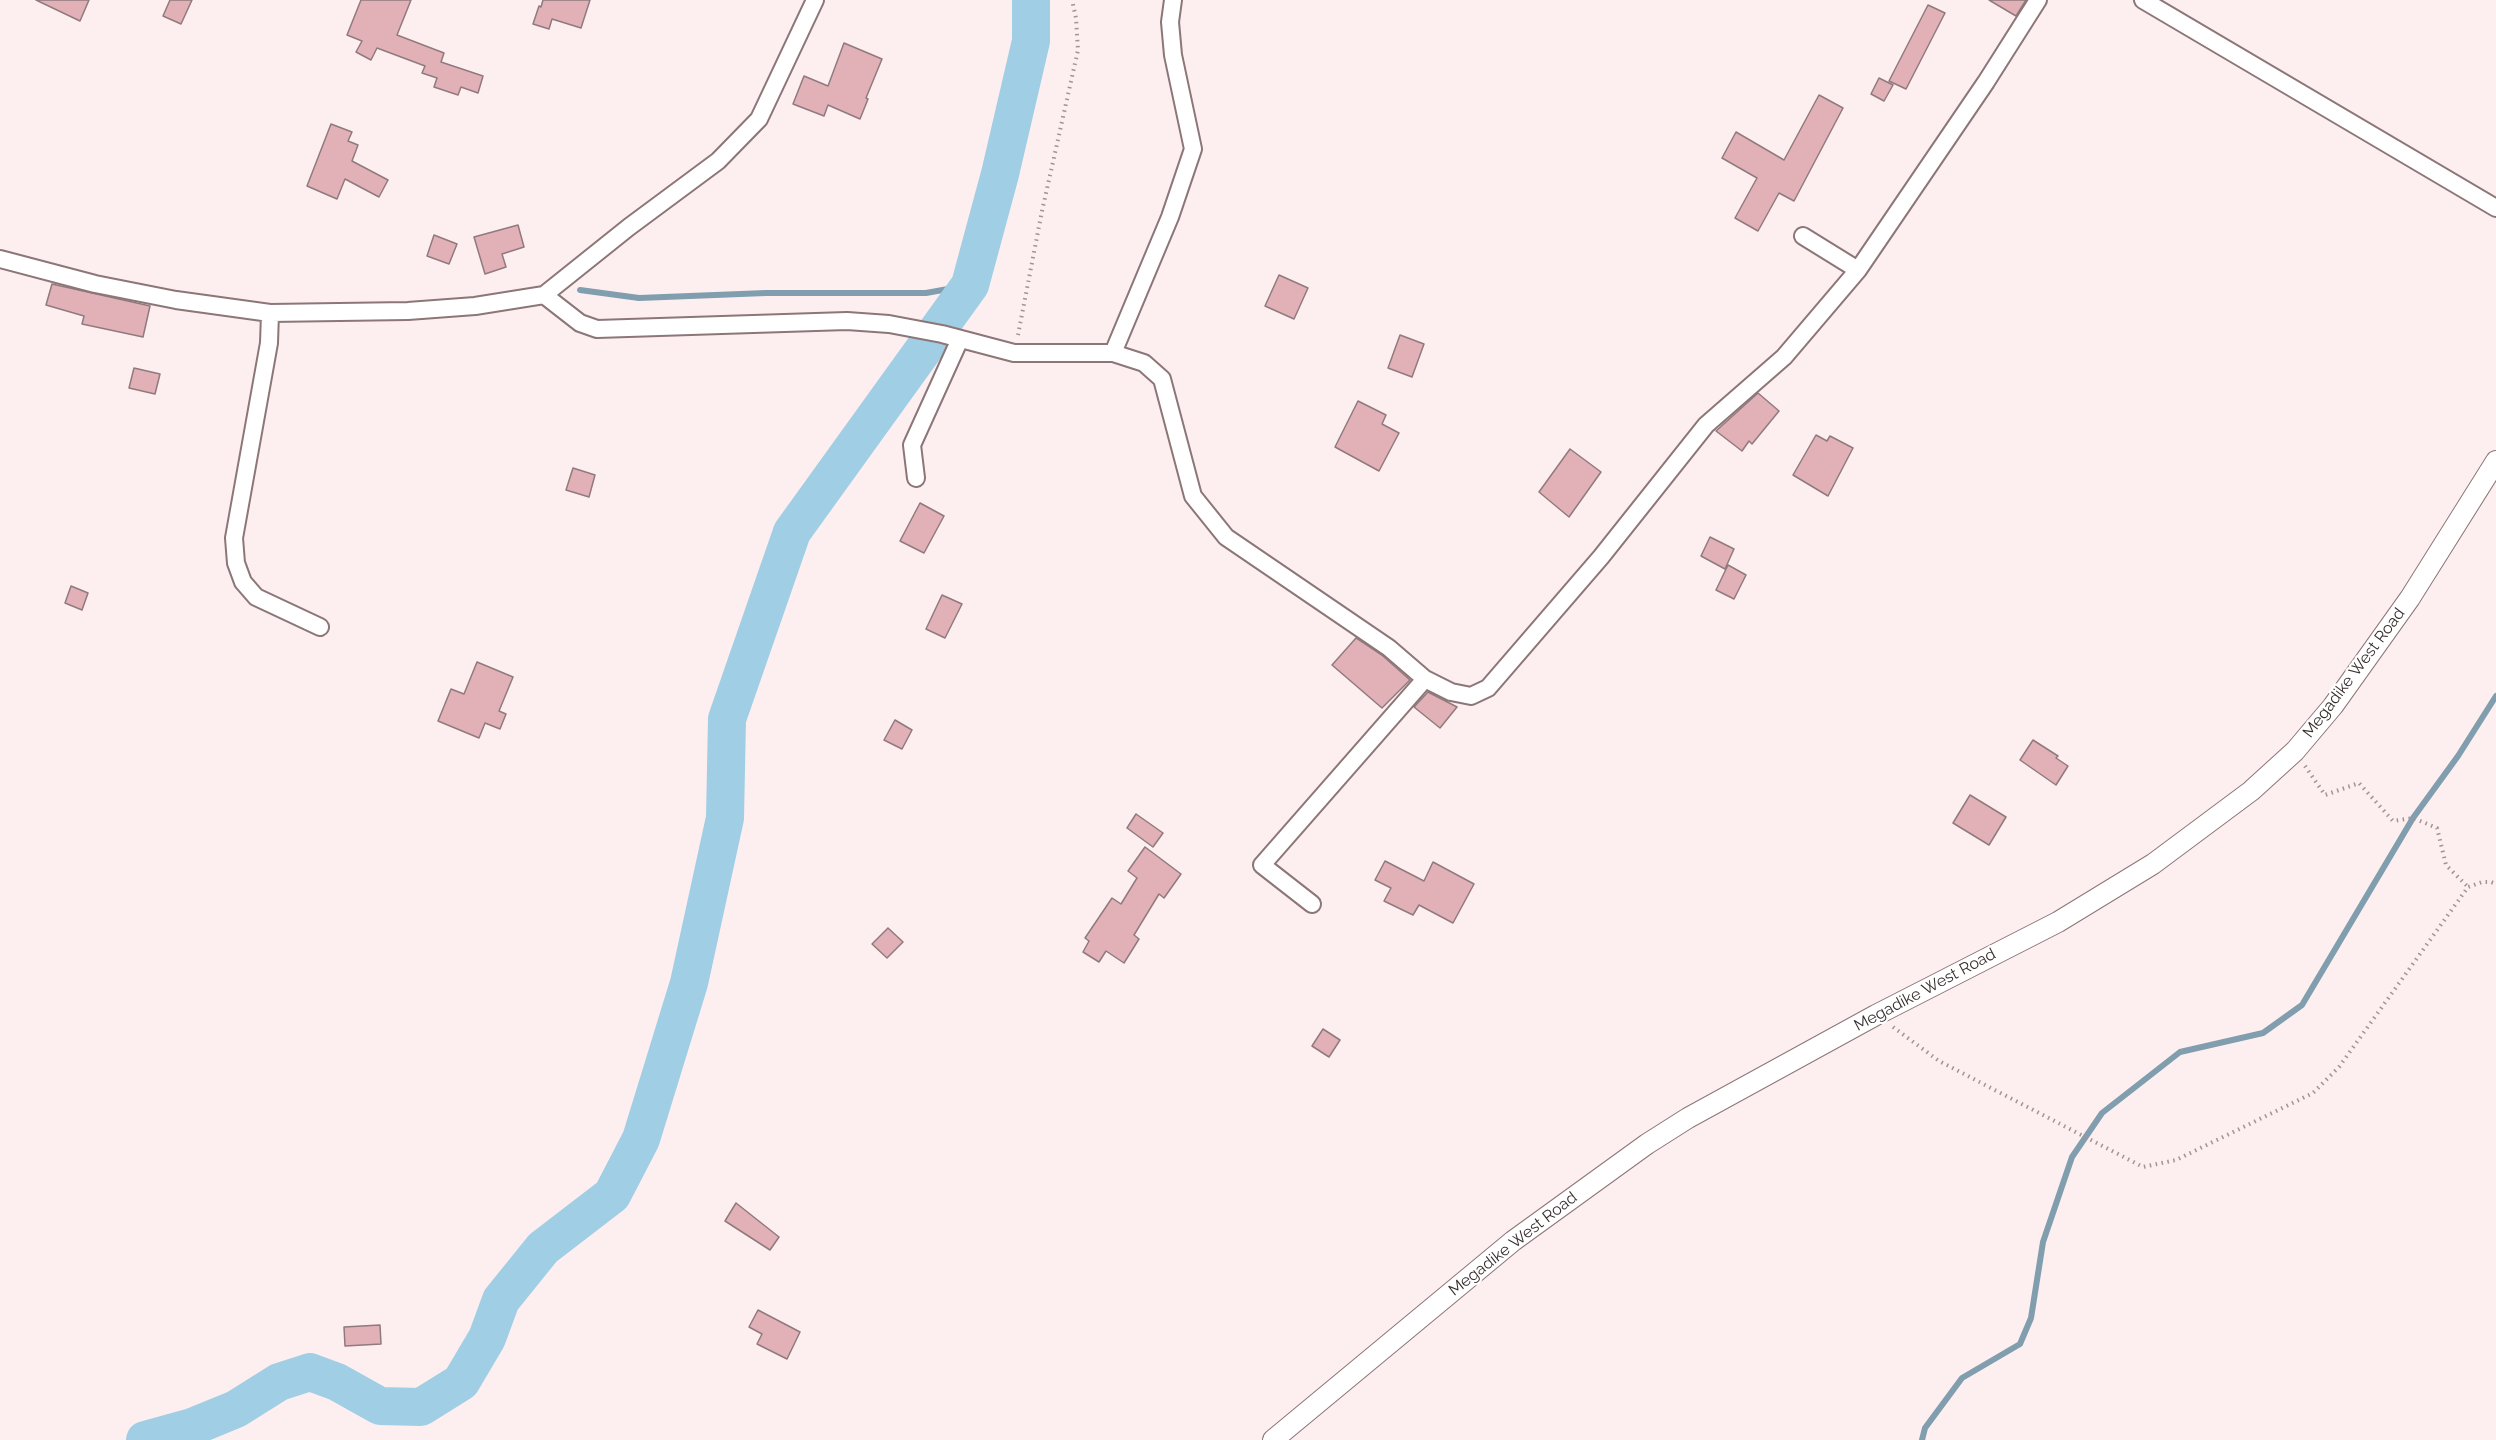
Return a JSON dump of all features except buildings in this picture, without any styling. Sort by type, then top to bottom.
[{"type":"street","points":[[0,259],[95,284],[176,300],[270,314],[408,311],[475,306],[544,295],[629,227],[718,161],[759,119],[815,0]]},
{"type":"street","points":[[1113,353],[1170,217],[1193,149],[1173,55],[1170,22],[1173,0]]},
{"type":"street","points":[[544,295],[580,323],[597,330],[847,321],[889,324],[942,334],[1014,353],[1113,353],[1144,363],[1162,379],[1193,496],[1226,537],[1389,648],[1425,680],[1451,692],[1471,696],[1488,688],[1601,557],[1706,425],[1784,357],[1858,270],[2038,0]]},
{"type":"street","points":[[2143,0],[2496,208]]},
{"type":"street","points":[[1803,236],[1858,270]]},
{"type":"street","points":[[270,314],[269,342],[234,538],[237,563],[243,582],[256,597],[320,627]]},
{"type":"street","points":[[916,478],[912,445],[960,339]]},
{"type":"street","name":"Megadike West Road","points":[[1273,1440],[1513,1241],[1638,1150],[1688,1118],[1876,1015],[2058,922],[2153,864],[2251,791],[2295,751],[2333,706],[2410,598],[2496,461]]},
{"type":"street","points":[[1312,904],[1262,865],[1425,680]]},
{"type":"path","points":[[1014,353],[1042,211],[1078,50],[1076,18],[1072,0]]},
{"type":"path","points":[[2295,751],[2325,795],[2359,783],[2393,821],[2413,818],[2437,828],[2446,865],[2468,887]]},
{"type":"path","points":[[1876,1015],[1939,1061],[2142,1167],[2176,1160],[2313,1093],[2339,1067],[2468,887],[2482,882],[2496,884]]},
{"type":"waterway","points":[[145,1440],[192,1427],[236,1409],[279,1382],[310,1372],[337,1382],[380,1406],[421,1407],[461,1382],[487,1338],[501,1300],[543,1248],[612,1195],[641,1139],[689,983],[725,818],[727,719],[792,532],[970,285],[1000,174],[1031,41],[1031,0]]},
{"type":"waterway","points":[[580,290],[639,298],[766,293],[926,293],[970,285]]},
{"type":"waterway","points":[[1922,1440],[1925,1428],[1962,1378],[2020,1344],[2031,1318],[2043,1242],[2072,1157],[2102,1113],[2180,1052],[2263,1033],[2302,1005],[2413,818],[2458,756],[2496,696]]}]
